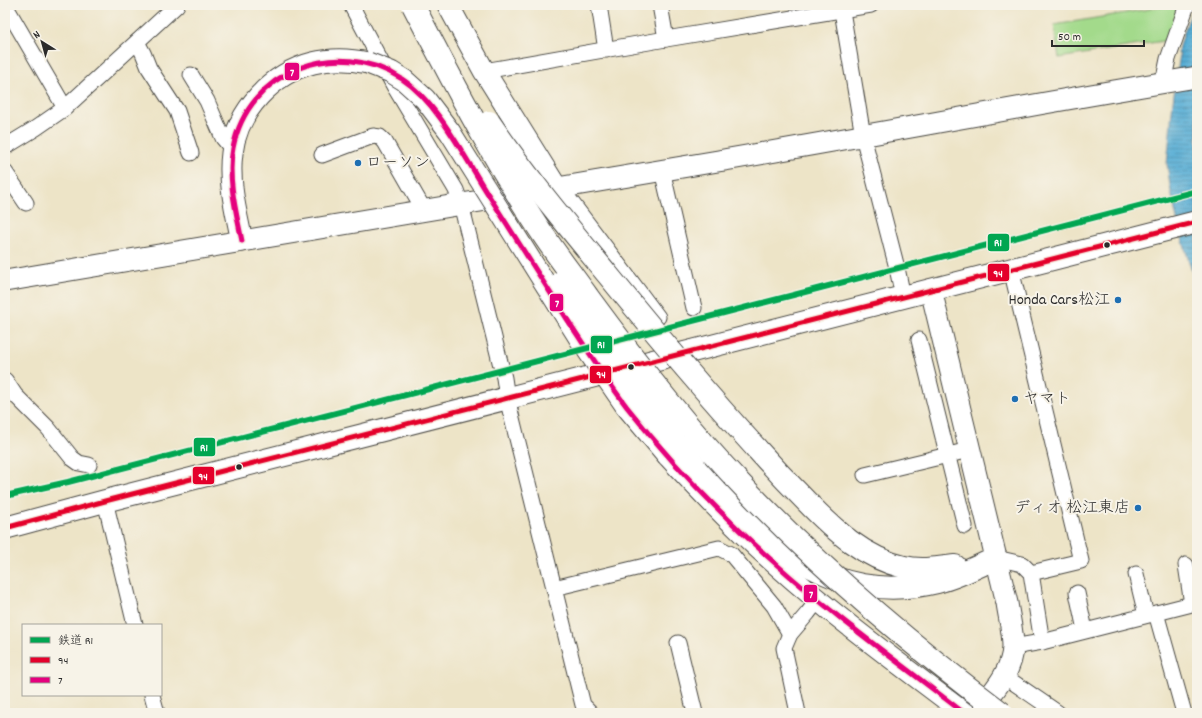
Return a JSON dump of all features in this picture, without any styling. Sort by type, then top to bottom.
[{"type":"highway","points":[[413,5],[455,87],[503,172],[545,237],[649,378],[693,432],[791,535],[846,587],[907,640],[1002,713]]},
{"type":"highway","points":[[413,5],[493,127],[531,179],[580,241],[719,407],[822,517],[857,547],[872,556],[904,567],[921,569],[959,566],[996,558]]},
{"type":"highway","points":[[5,528],[105,501],[1197,222]]},
{"type":"highway","points":[[545,237],[547,260],[594,335],[633,389],[694,464],[736,509],[786,552],[804,564],[824,574],[845,582],[879,588],[918,586],[936,582],[953,577],[996,558]]},
{"type":"street","points":[[5,5],[65,108]]},
{"type":"street","points":[[351,5],[394,86],[456,190],[461,204],[582,701],[591,713]]},
{"type":"street","points":[[448,5],[484,71],[559,187],[658,317]]},
{"type":"street","points":[[599,5],[606,50]]},
{"type":"street","points":[[660,5],[666,39]]},
{"type":"street","points":[[484,71],[842,7],[871,5]]},
{"type":"street","points":[[1168,82],[1168,59],[1187,5]]},
{"type":"street","points":[[5,147],[65,108],[137,42],[172,7]]},
{"type":"street","points":[[842,7],[863,136],[903,297]]},
{"type":"street","points":[[137,42],[149,68],[177,111],[191,153]]},
{"type":"street","points":[[242,241],[234,203],[232,176],[233,145],[243,119],[254,101],[268,87],[286,74],[305,65],[323,61],[341,60],[355,60],[368,64],[391,72],[404,80],[426,99],[450,132],[580,339],[626,406],[668,456],[705,496],[776,565],[818,600],[964,713]]},
{"type":"street","points":[[191,75],[207,101],[223,138],[228,144],[233,145]]},
{"type":"street","points":[[5,281],[863,136],[1197,77]]},
{"type":"street","points":[[322,156],[373,136],[380,137],[385,142],[424,210]]},
{"type":"street","points":[[662,170],[694,308]]},
{"type":"street","points":[[5,172],[26,204]]},
{"type":"street","points":[[1011,269],[1081,561],[1031,573]]},
{"type":"street","points":[[931,290],[1007,604],[1011,627],[1013,647],[1010,663],[1004,676],[976,713]]},
{"type":"street","points":[[919,340],[965,526]]},
{"type":"street","points":[[5,380],[15,395],[48,428],[72,458],[79,463],[89,465]]},
{"type":"street","points":[[937,412],[959,406]]},
{"type":"street","points":[[865,475],[970,450]]},
{"type":"street","points":[[105,501],[135,624]]},
{"type":"street","points":[[554,588],[719,548],[731,554],[774,606],[790,634]]},
{"type":"street","points":[[996,558],[1022,564],[1031,573],[1042,642]]},
{"type":"street","points":[[1013,647],[1042,642],[1192,604],[1186,565]]},
{"type":"street","points":[[1136,574],[1184,713]]},
{"type":"street","points":[[1077,593],[1085,630]]},
{"type":"street","points":[[798,713],[784,648],[790,634],[818,600]]},
{"type":"street","points":[[678,643],[695,713]]},
{"type":"street","points":[[1004,676],[1058,713]]},
{"type":"street","points":[[152,696],[157,713]]},
{"type":"green space","points":[[1180,5],[1169,40],[1059,58],[1054,25]]},
{"type":"water","points":[[1194,5],[1197,5],[1197,289],[1178,224],[1167,164],[1173,101],[1180,54],[1178,53]]},
{"type":"rail line","name":"R1","points":[[5,496],[68,482],[1197,191]]},
{"type":"transit line","name":"7","points":[[242,241],[233,194],[231,159],[242,121],[257,98],[276,81],[299,68],[324,61],[350,61],[377,66],[402,79],[427,101],[449,130],[591,356],[627,407],[662,449],[717,508],[798,584],[964,713]]},
{"type":"transit line","name":"94","points":[[5,528],[105,501],[1197,222]]},
{"type":"place","name":"ローソン","points":[[358,163]]},
{"type":"place","name":"Honda Cars松江","points":[[1118,300]]},
{"type":"place","name":"ヤマト","points":[[1015,399]]},
{"type":"place","name":"ディオ 松江東店","points":[[1138,508]]}]
